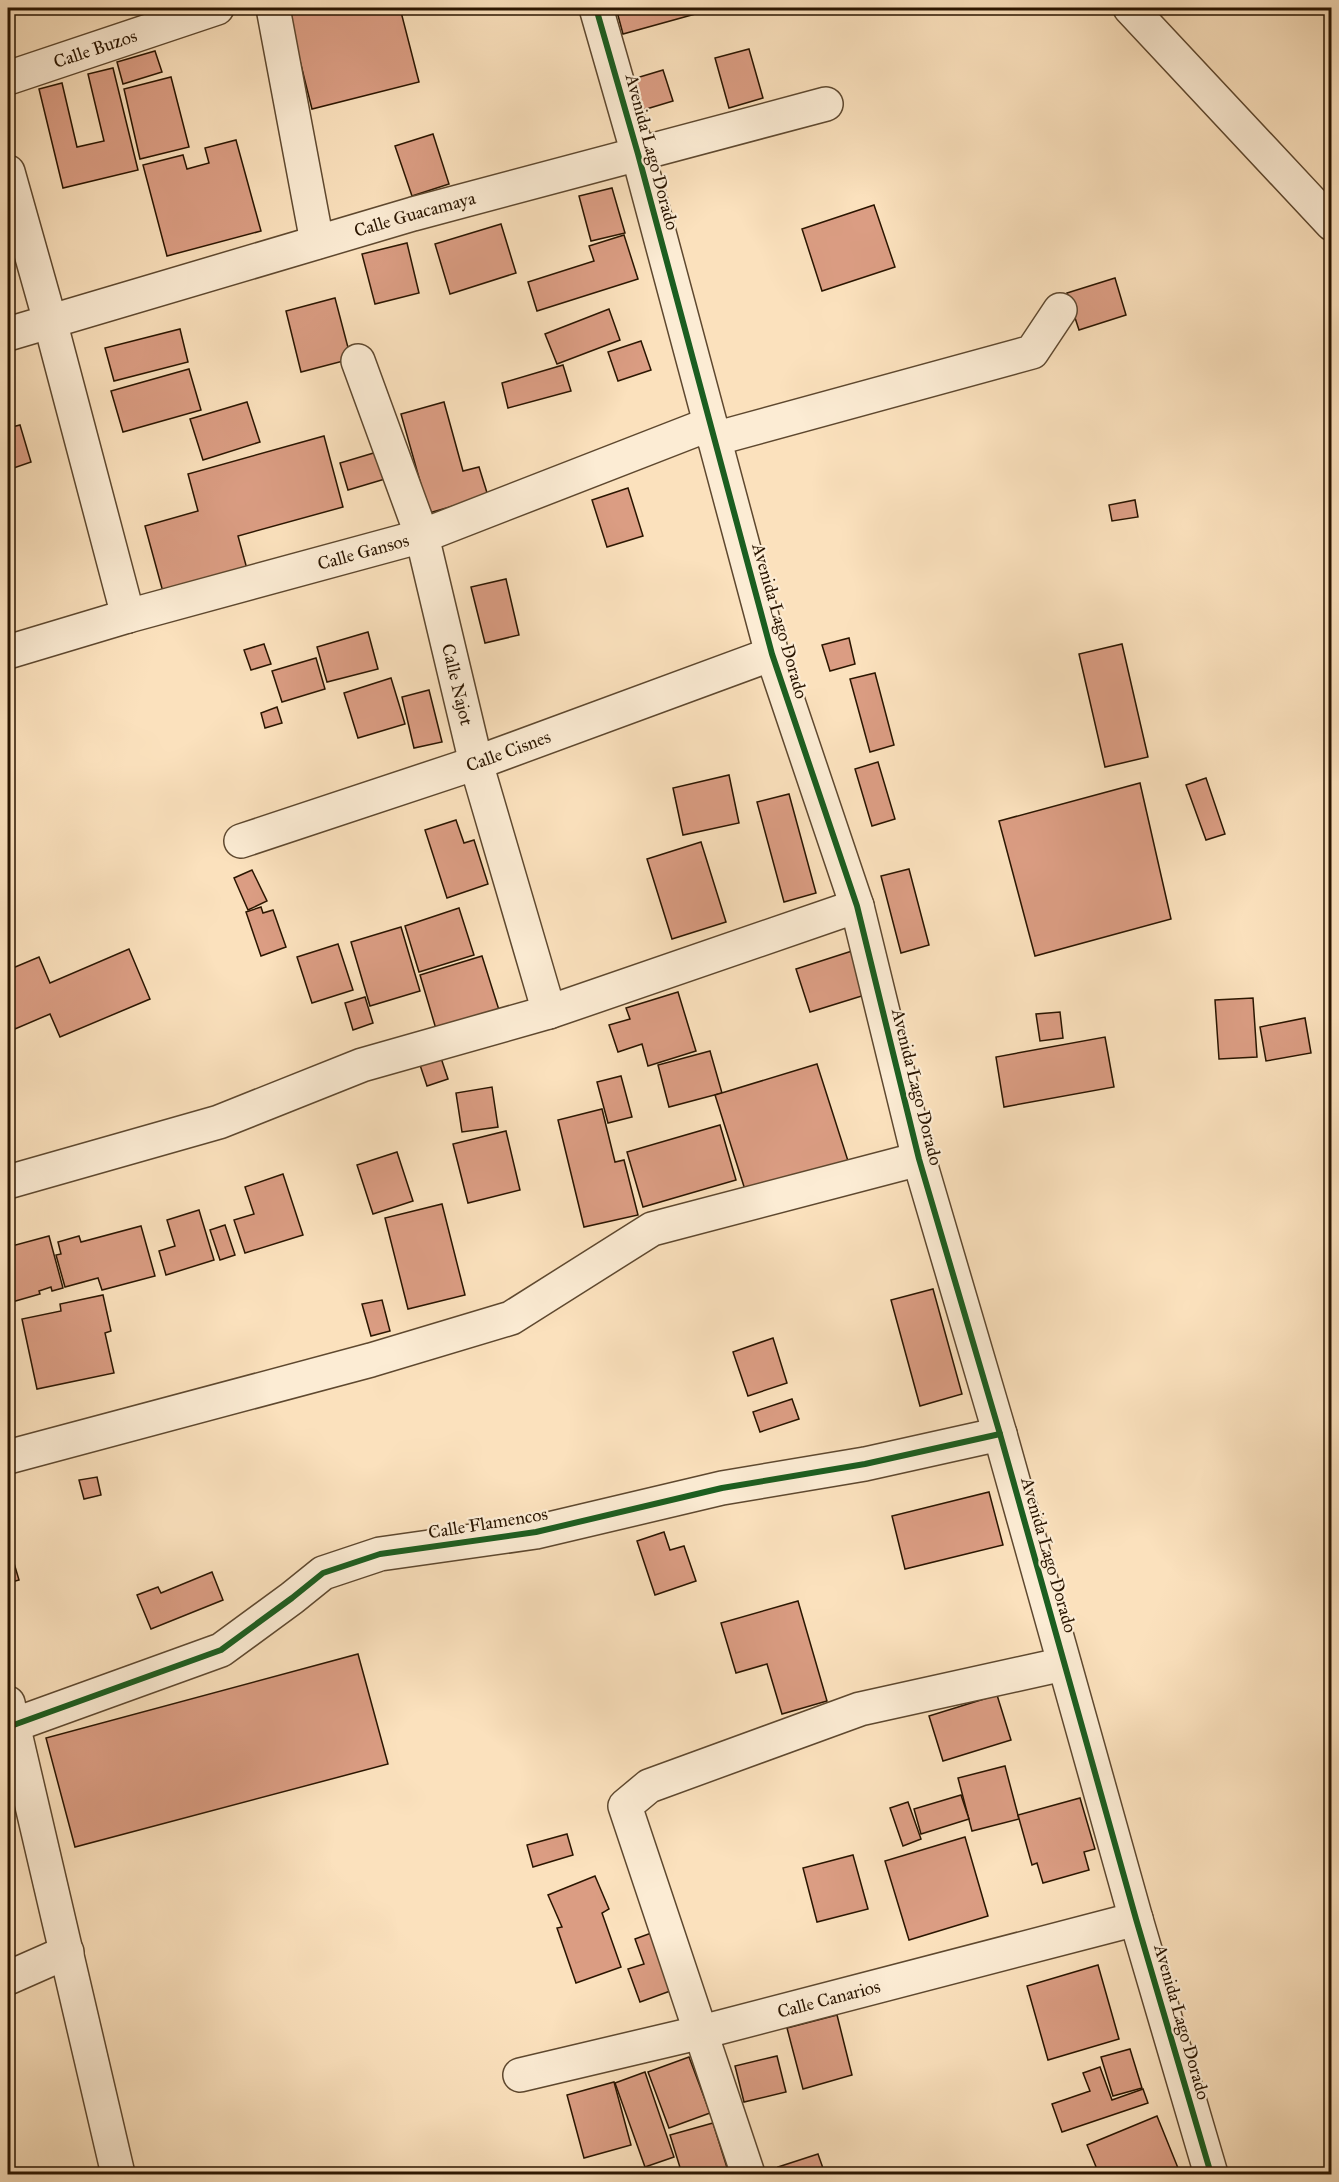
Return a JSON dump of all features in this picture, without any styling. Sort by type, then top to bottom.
[{"type":"street","name":"Calle Buzos","points":[[8,78],[217,8]]},
{"type":"street","points":[[273,8],[317,242]]},
{"type":"street","name":"Avenida Lago Dorado","points":[[596,8],[638,154],[772,654],[857,906],[919,1159],[1000,1434],[1210,2175]]},
{"type":"street","points":[[1130,8],[1332,224]]},
{"type":"street","name":"Calle Guacamaya","points":[[8,334],[412,214],[826,104]]},
{"type":"street","points":[[8,172],[128,616]]},
{"type":"street","name":"Calle Gansos","points":[[8,652],[128,616],[422,536],[712,432],[1032,352],[1060,310]]},
{"type":"street","name":"Calle Najot","points":[[358,361],[422,536],[476,763],[549,1012]]},
{"type":"street","name":"Calle Cisnes","points":[[241,841],[476,763],[772,654]]},
{"type":"street","points":[[8,1182],[219,1122],[362,1065],[549,1012],[857,906]]},
{"type":"street","points":[[8,1457],[372,1360],[511,1318],[652,1229],[919,1159]]},
{"type":"street","name":"Calle Flamencos","points":[[9,1718],[221,1650],[292,1598],[323,1572],[381,1554],[536,1532],[722,1488],[865,1464],[1000,1434]]},
{"type":"street","points":[[748,2175],[625,1806],[649,1786],[860,1709],[1064,1664]]},
{"type":"street","points":[[9,1718],[67,1952],[118,2175]]},
{"type":"street","name":"Calle Canarios","points":[[520,2075],[702,2032],[1136,1919]]},
{"type":"street","points":[[8,1978],[67,1952]]},
{"type":"building","points":[[311,8],[400,8],[419,82],[312,109],[288,13]]},
{"type":"building","points":[[616,8],[717,8],[623,34]]},
{"type":"building","points":[[749,49],[763,98],[729,108],[715,58]]},
{"type":"building","points":[[155,51],[162,72],[123,84],[117,62]]},
{"type":"building","points":[[113,68],[138,170],[63,188],[39,89],[62,83],[77,147],[104,141],[88,74]]},
{"type":"building","points":[[663,70],[673,101],[643,110],[633,79]]},
{"type":"building","points":[[171,77],[189,147],[140,159],[124,89]]},
{"type":"building","points":[[433,134],[449,184],[412,196],[395,146]]},
{"type":"building","points":[[236,140],[261,231],[167,256],[143,165],[183,155],[187,169],[209,163],[205,148]]},
{"type":"building","points":[[612,188],[625,233],[591,241],[579,196]]},
{"type":"building","points":[[874,205],[895,267],[822,291],[802,229]]},
{"type":"building","points":[[501,224],[516,273],[450,294],[435,244]]},
{"type":"building","points":[[624,235],[638,279],[537,311],[528,282],[594,261],[589,246]]},
{"type":"building","points":[[407,243],[419,293],[375,304],[362,254]]},
{"type":"building","points":[[1115,278],[1126,315],[1079,330],[1067,293]]},
{"type":"building","points":[[335,298],[351,359],[301,372],[286,311]]},
{"type":"building","points":[[609,309],[620,340],[557,364],[545,334]]},
{"type":"building","points":[[180,329],[188,362],[114,381],[105,348]]},
{"type":"building","points":[[641,341],[651,370],[618,381],[608,352]]},
{"type":"building","points":[[563,365],[571,391],[508,408],[502,383]]},
{"type":"building","points":[[189,369],[201,410],[123,432],[111,391]]},
{"type":"building","points":[[247,402],[260,442],[203,460],[190,419]]},
{"type":"building","points":[[444,402],[463,471],[479,467],[488,496],[429,513],[401,414]]},
{"type":"building","points":[[20,425],[31,462],[8,470],[8,428]]},
{"type":"building","points":[[324,436],[343,507],[238,536],[247,569],[163,592],[145,526],[198,511],[188,474]]},
{"type":"building","points":[[377,452],[385,479],[348,490],[340,463]]},
{"type":"building","points":[[628,488],[643,536],[607,547],[592,500]]},
{"type":"building","points":[[1135,500],[1138,517],[1112,521],[1109,505]]},
{"type":"building","points":[[506,579],[519,635],[485,643],[471,587]]},
{"type":"building","points":[[368,632],[378,669],[327,682],[317,647]]},
{"type":"building","points":[[849,638],[855,664],[830,671],[822,645]]},
{"type":"building","points":[[264,644],[271,664],[251,670],[244,650]]},
{"type":"building","points":[[1122,644],[1148,757],[1105,767],[1079,654]]},
{"type":"building","points":[[316,658],[325,689],[282,702],[272,671]]},
{"type":"building","points":[[875,673],[894,745],[870,752],[850,679]]},
{"type":"building","points":[[391,678],[405,724],[358,738],[344,693]]},
{"type":"building","points":[[429,690],[442,742],[414,748],[402,697]]},
{"type":"building","points":[[277,707],[282,723],[265,728],[261,713]]},
{"type":"building","points":[[878,762],[895,819],[872,826],[855,769]]},
{"type":"building","points":[[729,775],[739,823],[683,835],[673,788]]},
{"type":"building","points":[[1206,778],[1225,834],[1206,840],[1186,785]]},
{"type":"building","points":[[1140,783],[1171,919],[1035,956],[999,821]]},
{"type":"building","points":[[789,794],[816,893],[784,902],[757,802]]},
{"type":"building","points":[[456,820],[464,843],[474,840],[488,884],[447,898],[425,830]]},
{"type":"building","points":[[701,842],[726,922],[672,939],[647,859]]},
{"type":"building","points":[[909,869],[929,945],[901,953],[881,876]]},
{"type":"building","points":[[252,870],[267,901],[248,910],[234,878]]},
{"type":"building","points":[[261,907],[263,913],[273,910],[286,947],[261,956],[246,912]]},
{"type":"building","points":[[459,908],[474,955],[419,972],[405,926]]},
{"type":"building","points":[[401,927],[420,991],[370,1006],[351,942]]},
{"type":"building","points":[[338,944],[353,990],[312,1003],[297,957]]},
{"type":"building","points":[[129,949],[150,999],[60,1037],[50,1014],[15,1029],[8,1012],[8,970],[39,957],[50,983]]},
{"type":"building","points":[[852,951],[865,995],[810,1012],[796,969]]},
{"type":"building","points":[[482,956],[499,1010],[436,1029],[420,975]]},
{"type":"building","points":[[678,992],[696,1051],[648,1066],[642,1044],[618,1052],[609,1025],[630,1019],[626,1008]]},
{"type":"building","points":[[365,997],[373,1023],[353,1030],[345,1003]]},
{"type":"building","points":[[1253,998],[1257,1057],[1219,1059],[1215,1000]]},
{"type":"building","points":[[1060,1012],[1063,1038],[1040,1041],[1036,1014]]},
{"type":"building","points":[[1305,1018],[1311,1053],[1266,1061],[1260,1027]]},
{"type":"building","points":[[1105,1037],[1114,1087],[1004,1107],[996,1057]]},
{"type":"building","points":[[710,1051],[722,1093],[669,1107],[658,1065]]},
{"type":"building","points":[[441,1058],[448,1079],[427,1086],[420,1065]]},
{"type":"building","points":[[817,1064],[849,1164],[747,1196],[715,1095]]},
{"type":"building","points":[[621,1076],[632,1117],[608,1123],[597,1082]]},
{"type":"building","points":[[492,1087],[498,1127],[462,1132],[456,1093]]},
{"type":"building","points":[[602,1109],[615,1162],[624,1160],[638,1215],[584,1227],[558,1120]]},
{"type":"building","points":[[720,1125],[736,1180],[643,1207],[627,1152]]},
{"type":"building","points":[[506,1131],[520,1190],[468,1203],[453,1144]]},
{"type":"building","points":[[397,1152],[413,1201],[373,1214],[357,1165]]},
{"type":"building","points":[[283,1174],[303,1235],[245,1253],[234,1220],[254,1214],[245,1187]]},
{"type":"building","points":[[442,1204],[465,1295],[408,1309],[385,1218]]},
{"type":"building","points":[[199,1210],[214,1260],[166,1275],[159,1251],[175,1246],[167,1220]]},
{"type":"building","points":[[225,1225],[235,1255],[220,1260],[210,1230]]},
{"type":"building","points":[[141,1226],[155,1276],[102,1290],[98,1278],[65,1287],[56,1255],[61,1254],[58,1242],[79,1236],[81,1242]]},
{"type":"building","points":[[49,1236],[63,1288],[52,1291],[51,1287],[39,1291],[40,1294],[12,1302],[8,1284],[8,1247]]},
{"type":"building","points":[[933,1289],[962,1394],[920,1406],[891,1300]]},
{"type":"building","points":[[103,1295],[111,1331],[105,1333],[114,1373],[37,1389],[22,1319],[61,1311],[60,1304]]},
{"type":"building","points":[[382,1300],[390,1331],[371,1336],[362,1304]]},
{"type":"building","points":[[773,1338],[787,1383],[748,1396],[733,1352]]},
{"type":"building","points":[[792,1399],[799,1419],[760,1432],[753,1412]]},
{"type":"building","points":[[97,1477],[101,1495],[84,1499],[79,1480]]},
{"type":"building","points":[[989,1492],[1003,1545],[905,1569],[892,1516]]},
{"type":"building","points":[[664,1532],[670,1550],[684,1546],[696,1581],[655,1595],[637,1541]]},
{"type":"building","points":[[8,1543],[19,1580],[8,1583]]},
{"type":"building","points":[[212,1572],[223,1600],[151,1629],[137,1595],[158,1587],[161,1593]]},
{"type":"building","points":[[798,1601],[827,1701],[782,1714],[767,1664],[736,1673],[721,1623]]},
{"type":"building","points":[[358,1654],[388,1764],[75,1847],[46,1738]]},
{"type":"building","points":[[997,1695],[1011,1740],[943,1761],[929,1716]]},
{"type":"building","points":[[1005,1766],[1019,1819],[972,1831],[958,1778]]},
{"type":"building","points":[[961,1795],[969,1819],[921,1834],[914,1809]]},
{"type":"building","points":[[1080,1798],[1095,1849],[1084,1852],[1089,1870],[1043,1883],[1037,1863],[1032,1865],[1018,1815]]},
{"type":"building","points":[[908,1802],[921,1839],[903,1846],[890,1808]]},
{"type":"building","points":[[567,1834],[573,1855],[533,1867],[527,1845]]},
{"type":"building","points":[[965,1837],[988,1916],[909,1940],[885,1861]]},
{"type":"building","points":[[853,1855],[868,1909],[817,1922],[803,1868]]},
{"type":"building","points":[[595,1876],[609,1909],[602,1913],[621,1967],[576,1983],[557,1928],[562,1927],[548,1895]]},
{"type":"building","points":[[654,1932],[673,1990],[640,2002],[628,1969],[644,1964],[635,1939]]},
{"type":"building","points":[[1098,1965],[1119,2039],[1048,2060],[1027,1986]]},
{"type":"building","points":[[837,2015],[852,2075],[803,2089],[787,2028]]},
{"type":"building","points":[[1130,2049],[1142,2088],[1113,2096],[1101,2057]]},
{"type":"building","points":[[777,2056],[786,2092],[744,2102],[735,2066]]},
{"type":"building","points":[[689,2057],[710,2113],[669,2128],[648,2072]]},
{"type":"building","points":[[1100,2067],[1112,2100],[1143,2089],[1148,2103],[1062,2132],[1052,2104],[1090,2091],[1083,2073]]},
{"type":"building","points":[[645,2072],[674,2157],[645,2167],[615,2083]]},
{"type":"building","points":[[614,2082],[631,2145],[584,2158],[567,2095]]},
{"type":"building","points":[[1157,2116],[1178,2168],[1162,2174],[1099,2174],[1087,2145]]},
{"type":"building","points":[[713,2123],[729,2174],[682,2174],[670,2135]]},
{"type":"building","points":[[818,2154],[825,2174],[781,2174],[778,2167]]},
{"type":"cycle path","points":[[596,8],[638,154],[772,654],[857,906],[919,1159],[1000,1434],[1136,1919],[1211,2174]]},
{"type":"cycle path","points":[[8,1727],[221,1650],[323,1573],[380,1554],[536,1532],[722,1488],[865,1464],[1000,1434]]}]
